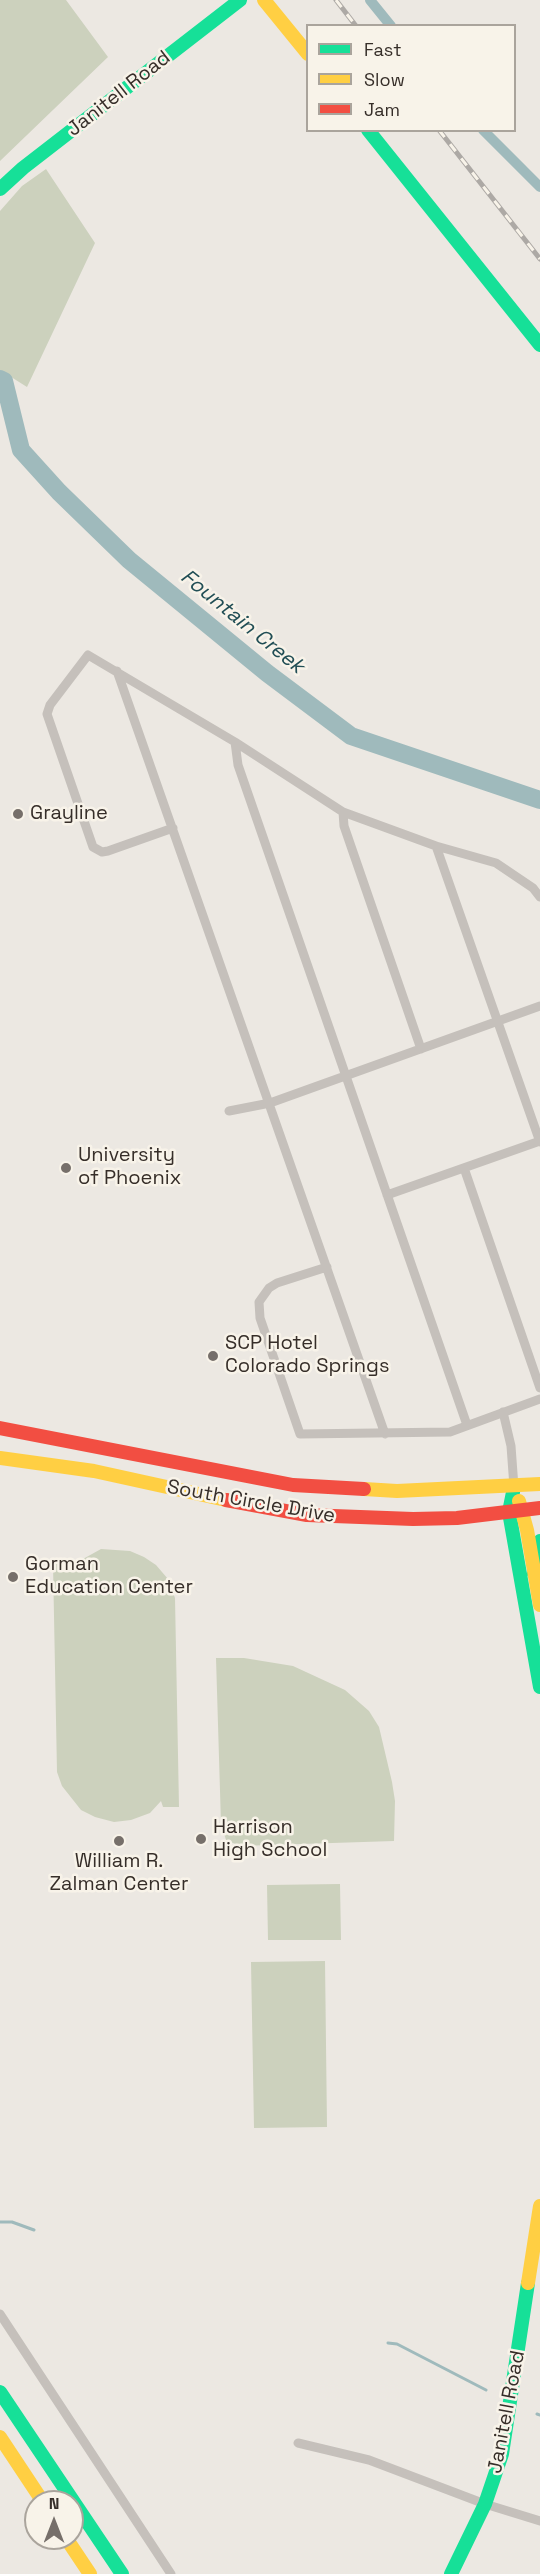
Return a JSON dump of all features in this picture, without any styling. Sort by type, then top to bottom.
[{"type":"main road","name":"Janitell Road","points":[[0,189],[31,162],[240,0]]},
{"type":"main road","points":[[264,0],[306,52]]},
{"type":"main road","points":[[370,132],[540,345]]},
{"type":"main road","name":"South Circle Drive","points":[[0,1428],[293,1485],[397,1491],[540,1484]]},
{"type":"main road","name":"South Circle Drive","points":[[0,1458],[94,1471],[249,1505],[307,1515],[413,1519],[540,1508]]},
{"type":"main road","points":[[514,1487],[540,1688]]},
{"type":"main road","points":[[516,1511],[534,1573],[540,1605]]},
{"type":"main road","points":[[534,1573],[540,1541]]},
{"type":"main road","name":"Janitell Road","points":[[451,2574],[486,2504],[502,2454],[540,2206]]},
{"type":"main road","points":[[0,2392],[122,2574]]},
{"type":"main road","points":[[0,2437],[35,2490]]},
{"type":"main road","points":[[74,2550],[90,2574]]},
{"type":"street","points":[[173,828],[108,851],[102,852],[93,847],[48,709],[88,655],[235,742],[343,812],[436,846],[496,863],[532,888],[540,897]]},
{"type":"street","points":[[117,671],[385,1434]]},
{"type":"street","points":[[235,742],[238,765],[467,1425]]},
{"type":"street","points":[[343,812],[344,826],[421,1049]]},
{"type":"street","points":[[387,1195],[540,1142],[436,846]]},
{"type":"street","points":[[229,1111],[270,1103],[540,1006]]},
{"type":"street","points":[[464,1168],[540,1388]]},
{"type":"street","points":[[327,1267],[277,1283],[269,1288],[260,1302],[260,1318],[300,1434],[441,1433],[540,1399]]},
{"type":"street","points":[[503,1412],[511,1446],[514,1487]]},
{"type":"street","points":[[0,2314],[171,2574]]},
{"type":"street","points":[[298,2444],[369,2460],[486,2504],[540,2521]]},
{"type":"green space","points":[[0,0],[66,0],[108,57],[0,161]]},
{"type":"green space","points":[[46,169],[95,243],[27,387],[0,370],[0,211],[22,186]]},
{"type":"green space","points":[[101,1549],[130,1551],[144,1557],[156,1565],[168,1579],[175,1598],[179,1807],[163,1807],[161,1801],[150,1813],[131,1820],[114,1822],[81,1810],[62,1786],[57,1772],[53,1564],[67,1564],[68,1571],[74,1564]]},
{"type":"green space","points":[[216,1658],[244,1658],[293,1666],[345,1690],[369,1711],[379,1727],[392,1782],[395,1801],[394,1841],[240,1846],[226,1840],[221,1824]]},
{"type":"green space","points":[[340,1884],[341,1940],[268,1940],[267,1885]]},
{"type":"green space","points":[[325,1961],[327,2127],[254,2128],[251,1962]]},
{"type":"waterway","points":[[370,0],[389,24]]},
{"type":"waterway","points":[[485,132],[540,187]]},
{"type":"waterway","name":"Fountain Creek","points":[[0,379],[4,381],[21,450],[59,492],[129,560],[267,673],[351,736],[540,800]]},
{"type":"waterway","points":[[0,2222],[12,2222],[34,2230]]},
{"type":"waterway","points":[[388,2343],[397,2344],[486,2390]]},
{"type":"railway","points":[[336,0],[354,24]]},
{"type":"railway","points":[[441,132],[540,259]]},
{"type":"traffic: fast","points":[[0,189],[23,168],[240,0]]},
{"type":"traffic: fast","points":[[370,132],[540,345]]},
{"type":"traffic: fast","points":[[514,1487],[509,1512],[540,1687]]},
{"type":"traffic: fast","points":[[534,1573],[540,1541]]},
{"type":"traffic: fast","points":[[451,2574],[485,2504],[502,2454],[528,2283]]},
{"type":"traffic: fast","points":[[0,2392],[122,2574]]},
{"type":"traffic: slow","points":[[264,0],[306,52]]},
{"type":"traffic: slow","points":[[0,1458],[94,1471],[226,1500]]},
{"type":"traffic: slow","points":[[364,1489],[397,1491],[540,1484]]},
{"type":"traffic: slow","points":[[519,1501],[527,1530],[540,1605]]},
{"type":"traffic: slow","points":[[528,2283],[540,2206]]},
{"type":"traffic: slow","points":[[0,2437],[35,2490]]},
{"type":"traffic: slow","points":[[74,2550],[90,2574]]},
{"type":"traffic: jam","points":[[0,1428],[293,1485],[364,1489]]},
{"type":"traffic: jam","points":[[226,1500],[307,1515],[413,1519],[457,1518],[540,1508]]},
{"type":"place","name":"Grayline","points":[[18,814]]},
{"type":"place","name":"University of Phoenix","points":[[66,1168]]},
{"type":"place","name":"SCP Hotel Colorado Springs","points":[[213,1356]]},
{"type":"place","name":"Gorman Education Center","points":[[13,1577]]},
{"type":"place","name":"Harrison High School","points":[[201,1839]]},
{"type":"place","name":"William R. Zalman Center","points":[[119,1841]]}]
